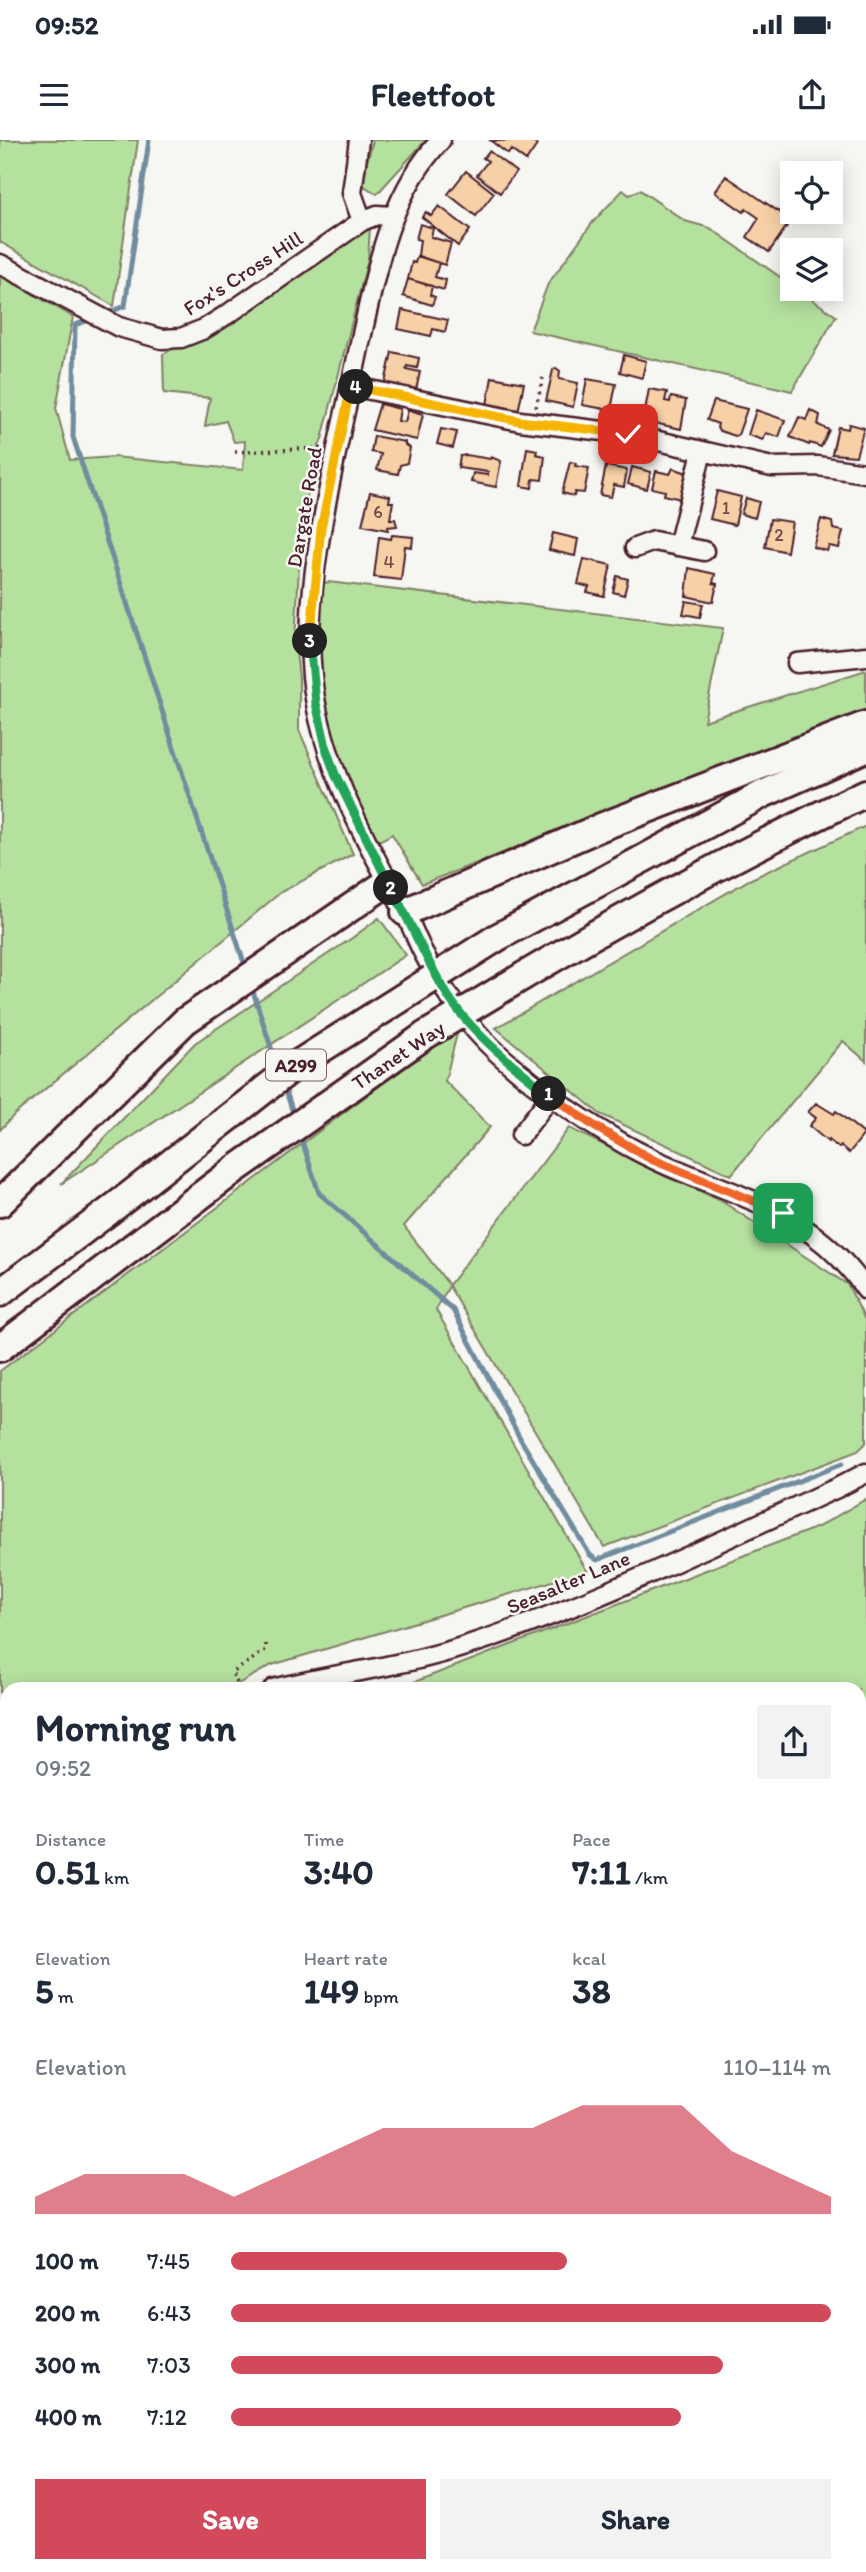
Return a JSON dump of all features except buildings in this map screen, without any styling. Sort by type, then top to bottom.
[{"type":"highway","points":[[405,912],[601,827],[866,725]]},
{"type":"highway","name":"A299","points":[[0,1293],[296,1065],[498,937],[763,794],[866,748]]},
{"type":"highway","name":"Thanet Way","points":[[0,1348],[243,1163],[424,1036],[672,890],[866,793]]},
{"type":"highway","points":[[0,1203],[185,1021],[388,882]]},
{"type":"street","points":[[359,140],[352,193],[362,221]]},
{"type":"street","name":"Dargate Road","points":[[405,912],[335,774],[321,727],[312,676],[310,635],[321,528],[372,290],[392,216],[415,172],[441,140]]},
{"type":"street","name":"Fox's Cross Hill","points":[[0,264],[85,311],[140,335],[162,339],[181,338],[204,329],[251,299],[362,221],[377,215],[392,216]]},
{"type":"street","points":[[351,386],[533,422],[628,434],[772,467],[818,466],[864,473]]},
{"type":"street","points":[[678,546],[702,452]]},
{"type":"street","points":[[635,548],[654,541],[704,551]]},
{"type":"street","points":[[797,663],[866,656]]},
{"type":"street","points":[[405,912],[425,956],[453,1002],[480,1035],[551,1096],[603,1132],[651,1159],[758,1202],[800,1223],[841,1258],[866,1290]]},
{"type":"street","points":[[522,1135],[551,1096]]},
{"type":"street","name":"Seasalter Lane","points":[[307,1682],[406,1662],[495,1636],[637,1578],[866,1473]]},
{"type":"path","points":[[533,422],[544,373]]},
{"type":"path","points":[[235,452],[337,447]]},
{"type":"path","points":[[236,1682],[232,1673],[267,1650],[266,1641]]},
{"type":"green space","points":[[0,140],[138,140],[114,306],[0,242]]},
{"type":"green space","points":[[373,140],[426,140],[377,194],[361,184]]},
{"type":"green space","points":[[623,190],[629,195],[640,190],[685,221],[710,228],[780,277],[780,301],[814,301],[836,316],[792,391],[530,331],[548,284],[593,222]]},
{"type":"green space","points":[[370,227],[368,259],[322,439],[314,458],[301,529],[295,643],[299,678],[299,730],[353,854],[281,892],[14,1115],[0,1130],[0,275],[73,317],[56,408],[70,460],[114,457],[243,470],[245,441],[234,442],[226,421],[205,426],[210,398],[164,393],[163,354],[224,323]]},
{"type":"green space","points":[[328,582],[723,628],[704,721],[866,670],[866,713],[422,884],[392,834],[377,842],[347,779],[329,730],[322,697],[319,633],[321,584]]},
{"type":"green space","points":[[866,826],[866,1061],[843,1041],[731,1175],[600,1114],[496,1028],[749,880]]},
{"type":"green space","points":[[379,918],[406,955],[61,1184],[195,1043]]},
{"type":"green space","points":[[459,1026],[445,1081],[490,1127],[404,1226],[449,1285],[569,1128],[723,1202],[848,1285],[866,1322],[866,1443],[858,1451],[604,1547],[449,1286],[436,1310],[587,1571],[272,1665],[242,1682],[0,1682],[0,1371]]},
{"type":"green space","points":[[866,1499],[866,1682],[414,1682],[818,1527]]},
{"type":"waterway","points":[[105,314],[125,306],[149,140]]},
{"type":"waterway","points":[[92,319],[75,325],[73,437],[246,969]]},
{"type":"waterway","points":[[251,985],[278,1069]]},
{"type":"waterway","points":[[284,1085],[295,1119]]},
{"type":"waterway","points":[[300,1135],[319,1193],[453,1310],[521,1440],[590,1555],[597,1560],[842,1464]]},
{"type":"route","points":[[628,434],[520,421],[351,386],[321,528],[314,584],[310,635],[316,703],[335,774],[388,882],[425,956],[453,1002],[480,1035],[551,1096],[622,1143],[693,1178],[783,1213]]}]
